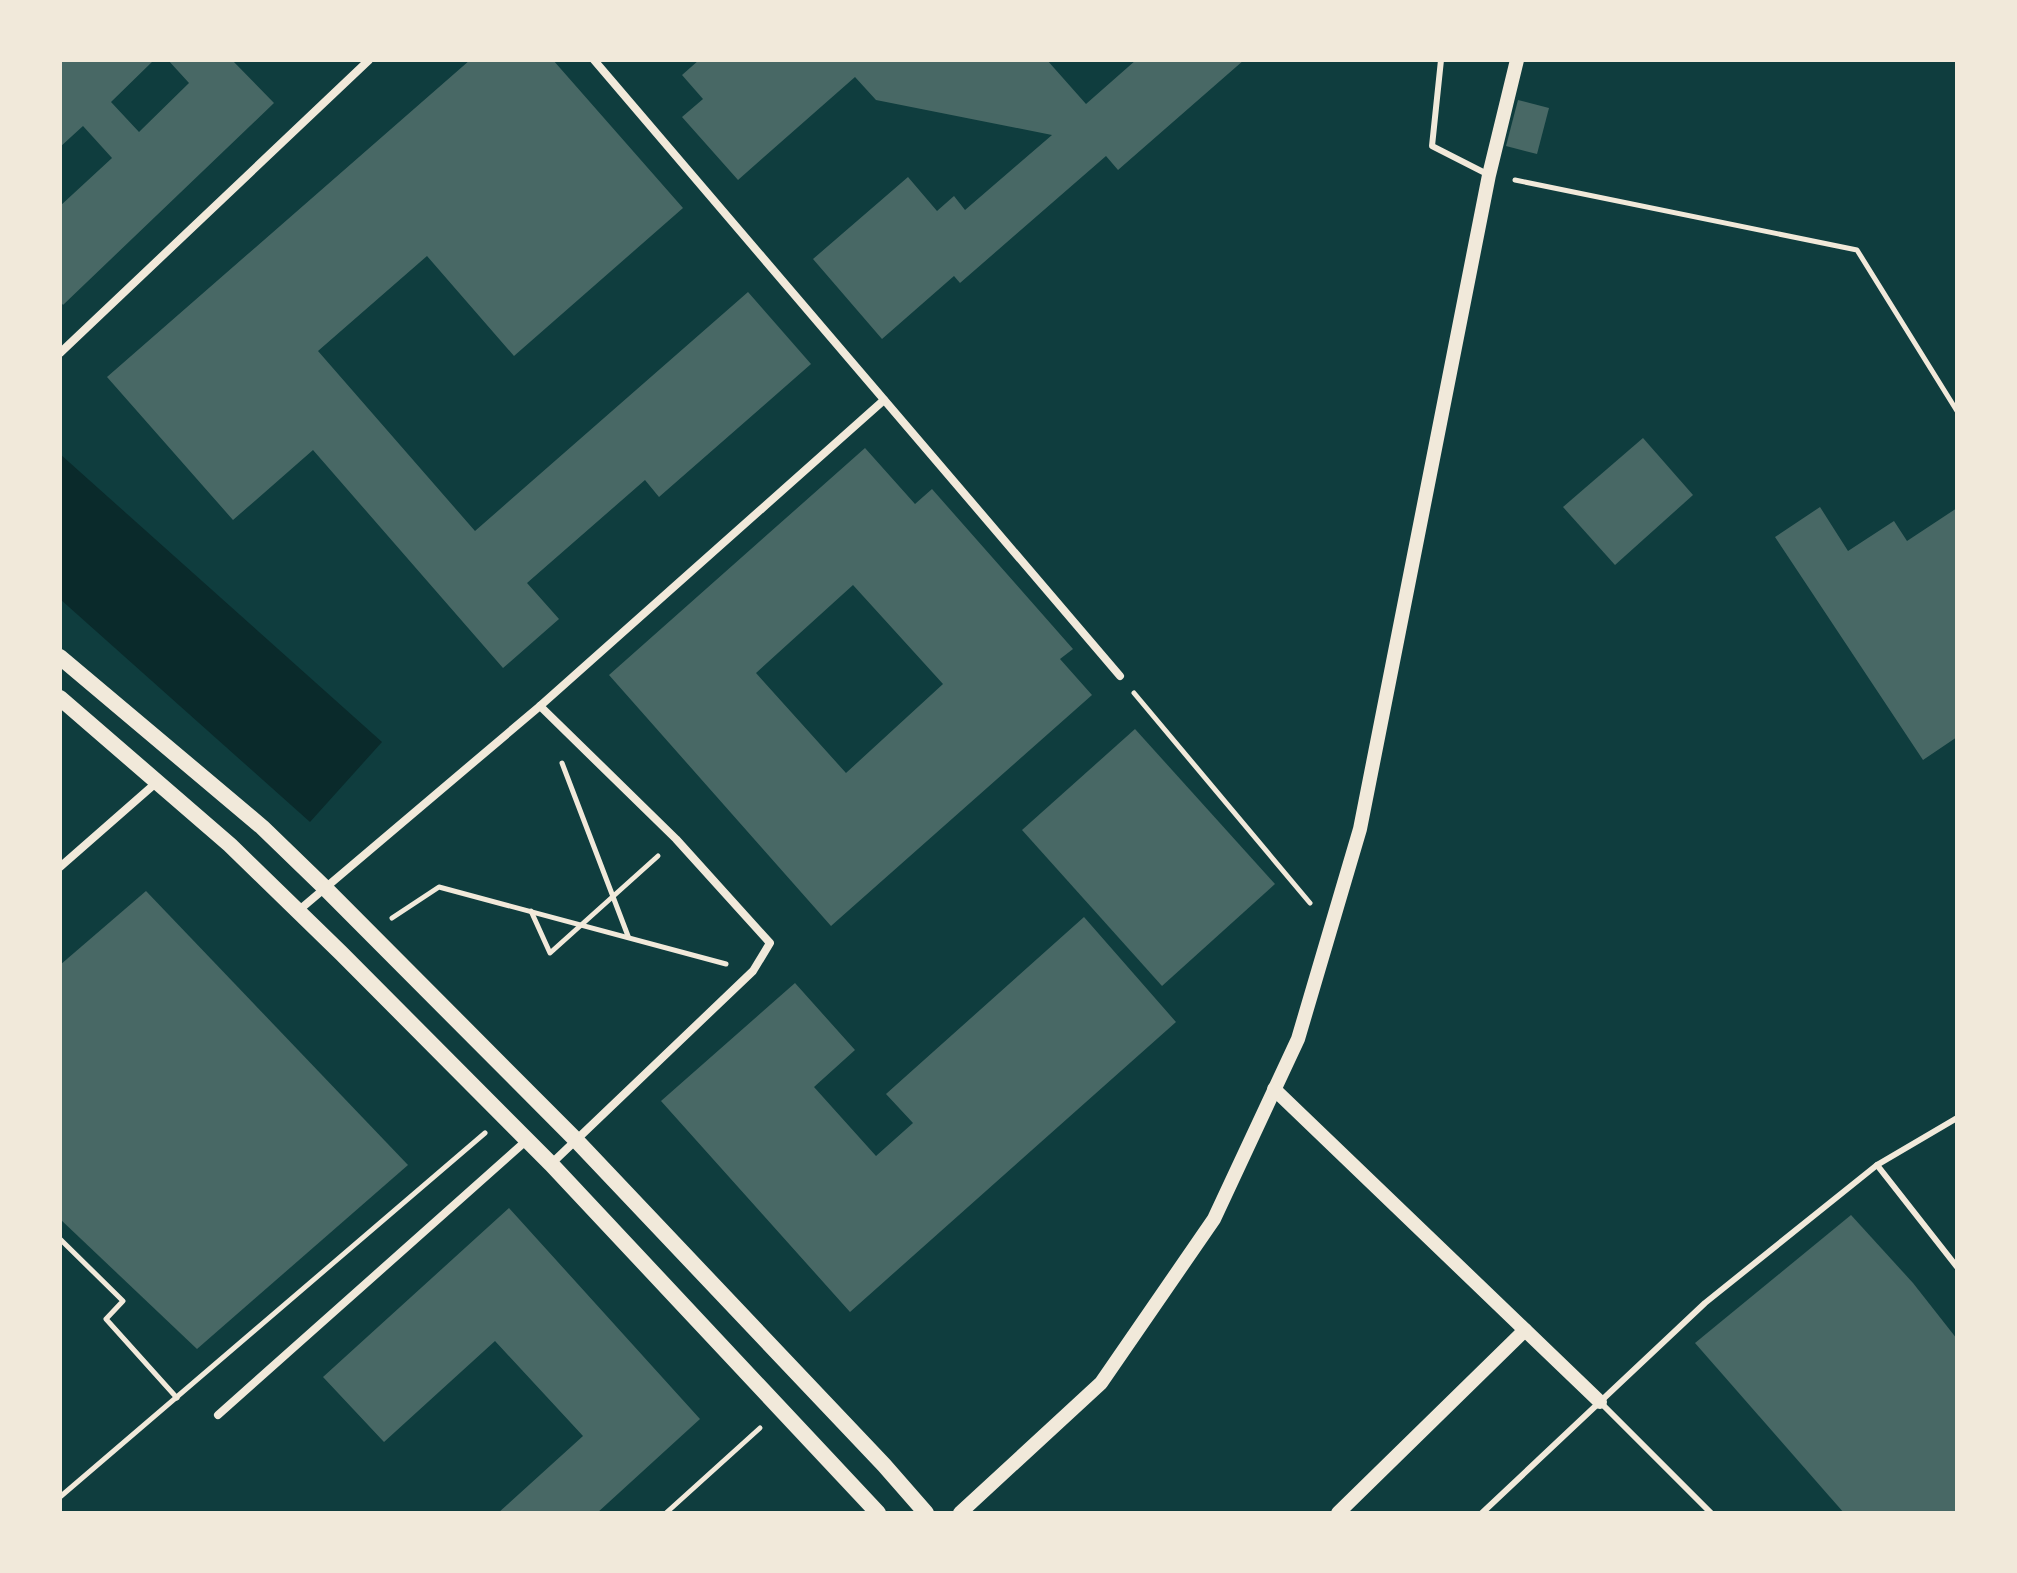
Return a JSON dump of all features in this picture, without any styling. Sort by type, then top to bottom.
[{"type":"main road","points":[[60,657],[262,827],[325,888],[576,1140],[926,1513]]},
{"type":"main road","points":[[60,698],[230,845],[298,911],[551,1164],[878,1513]]},
{"type":"street","points":[[60,353],[369,60]]},
{"type":"street","points":[[594,60],[1120,676]]},
{"type":"street","points":[[960,1513],[1101,1383],[1214,1219],[1298,1039],[1360,829],[1489,175],[1517,60]]},
{"type":"street","points":[[298,911],[540,706],[884,400]]},
{"type":"street","points":[[540,706],[676,839],[770,943],[753,971],[551,1164]]},
{"type":"street","points":[[60,867],[158,781]]},
{"type":"street","points":[[1274,1089],[1600,1402]]},
{"type":"street","points":[[218,1415],[527,1140]]},
{"type":"street","points":[[1338,1513],[1525,1330]]},
{"type":"lane","points":[[1441,60],[1432,146],[1489,175]]},
{"type":"lane","points":[[1482,1513],[1705,1303],[1877,1165],[1957,1118]]},
{"type":"lane","points":[[1877,1165],[1957,1267]]},
{"type":"lane","points":[[1600,1402],[1711,1513]]},
{"type":"path","points":[[1489,175],[1857,250],[1957,411]]},
{"type":"path","points":[[1120,676],[1331,928]]},
{"type":"path","points":[[540,706],[628,937]]},
{"type":"path","points":[[531,911],[550,953],[676,839]]},
{"type":"path","points":[[370,933],[439,887],[753,971]]},
{"type":"path","points":[[60,1497],[504,1117]]},
{"type":"path","points":[[60,1239],[123,1301],[106,1319],[177,1398]]},
{"type":"path","points":[[666,1513],[782,1409]]},
{"type":"water","points":[[60,454],[382,742],[310,822],[60,599]]},
{"type":"building","points":[[63,60],[154,60],[111,102],[139,132],[189,83],[168,60],[232,60],[274,103],[63,305],[60,301],[60,206],[112,158],[83,126],[60,147],[60,63]]},
{"type":"building","points":[[470,60],[553,60],[683,208],[514,356],[427,256],[318,351],[475,531],[748,292],[811,364],[659,497],[645,480],[527,583],[559,619],[503,668],[313,450],[233,520],[107,377]]},
{"type":"building","points":[[699,60],[1047,60],[1086,104],[1136,60],[1244,60],[1118,170],[1106,156],[960,283],[954,276],[882,339],[813,259],[908,177],[937,211],[954,196],[965,210],[1052,135],[876,100],[855,77],[738,180],[682,117],[703,99],[682,75]]},
{"type":"building","points":[[1518,100],[1549,108],[1537,154],[1506,146]]},
{"type":"building","points":[[1643,438],[1693,495],[1615,565],[1563,507]]},
{"type":"building","points":[[865,448],[915,504],[932,489],[1073,649],[1060,659],[1092,695],[831,926],[609,675]],"holes":[[[853,585],[943,684],[846,773],[756,673]]]},
{"type":"building","points":[[1820,507],[1848,551],[1894,521],[1907,541],[1957,508],[1957,737],[1923,760],[1775,537]]},
{"type":"building","points":[[1135,729],[1275,884],[1162,986],[1022,830]]},
{"type":"building","points":[[146,891],[408,1165],[197,1349],[60,1219],[60,965]]},
{"type":"building","points":[[1084,917],[1176,1022],[850,1312],[661,1101],[795,983],[855,1050],[814,1087],[876,1156],[913,1123],[886,1094]]},
{"type":"building","points":[[509,1208],[700,1419],[597,1513],[498,1513],[583,1436],[495,1341],[384,1442],[323,1377]]},
{"type":"building","points":[[1851,1215],[1913,1283],[1957,1339],[1957,1513],[1844,1513],[1695,1343]]}]
